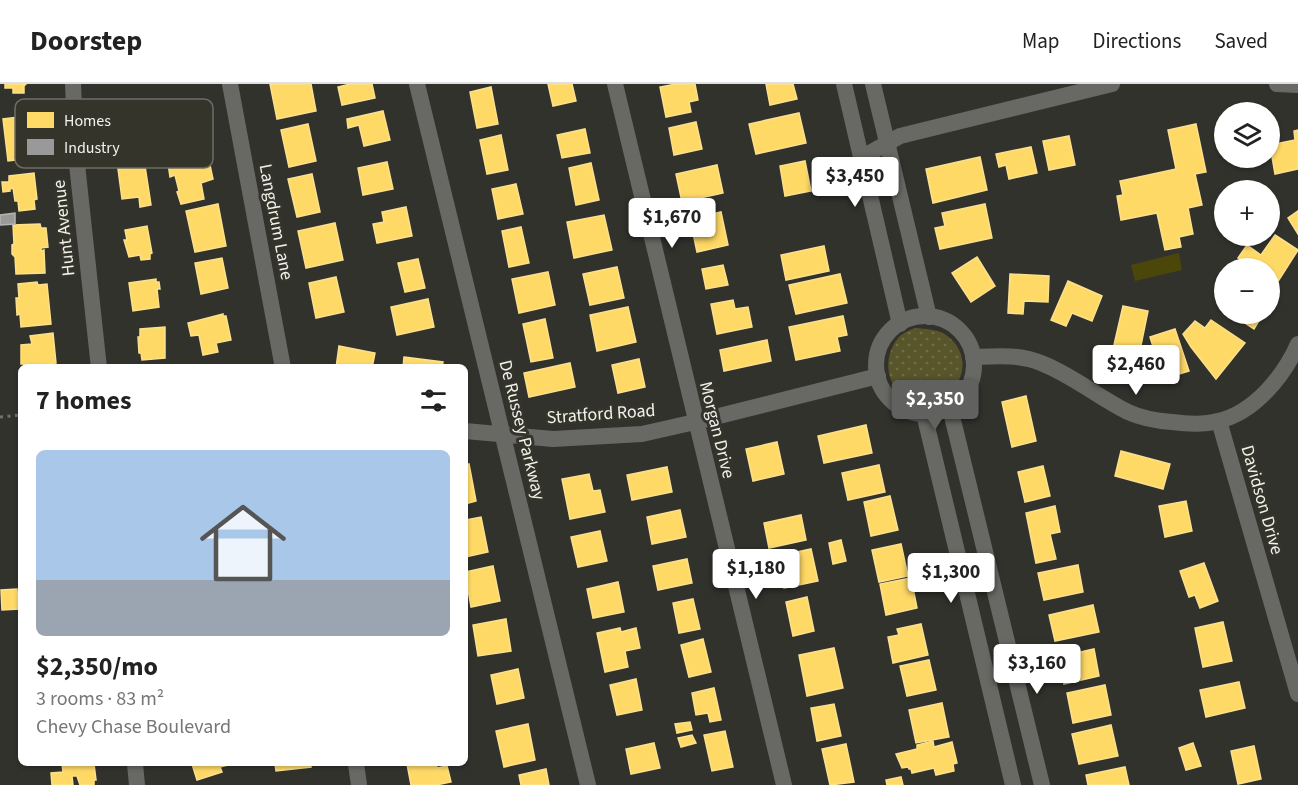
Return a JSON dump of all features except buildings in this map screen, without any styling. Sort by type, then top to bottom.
[{"type":"street","name":"Hunt Avenue","points":[[73,84],[74,99]]},
{"type":"street","name":"Langdrum Lane","points":[[230,84],[282,364]]},
{"type":"street","name":"De Russey Parkway","points":[[417,84],[588,785]]},
{"type":"street","name":"Morgan Drive","points":[[615,84],[784,785]]},
{"type":"street","points":[[844,84],[900,324]]},
{"type":"street","points":[[873,84],[929,317]]},
{"type":"street","points":[[861,158],[900,136],[1112,84]]},
{"type":"street","points":[[1277,84],[1298,85]]},
{"type":"street","name":"Hunt Avenue","points":[[78,168],[99,364]]},
{"type":"street","points":[[918,317],[929,317],[946,321],[958,328],[967,339],[973,357],[973,378],[968,390],[950,408],[937,413],[924,414],[899,407],[889,398],[878,376],[877,359],[882,343],[891,330],[918,317]]},
{"type":"street","points":[[973,357],[1018,357],[1039,362],[1077,380],[1130,413],[1159,421],[1189,424],[1219,421],[1239,412],[1258,399],[1278,379],[1298,344]]},
{"type":"street","name":"Stratford Road","points":[[468,431],[553,439],[642,434],[878,376]]},
{"type":"street","points":[[950,408],[1042,785]]},
{"type":"street","points":[[924,414],[1013,785]]},
{"type":"street","name":"Davidson Drive","points":[[1219,421],[1298,694]]},
{"type":"street","points":[[985,674],[1012,668]]},
{"type":"street","points":[[135,766],[136,785]]},
{"type":"street","points":[[356,766],[359,785]]},
{"type":"path","points":[[0,417],[18,415]]},
{"type":"shaded area","points":[[1179,253],[1182,270],[1135,281],[1131,265]]},
{"type":"shaded area","points":[[915,328],[935,330],[946,335],[959,349],[962,361],[961,374],[954,389],[940,399],[926,403],[914,402],[895,388],[888,363],[891,350],[899,337]]}]
